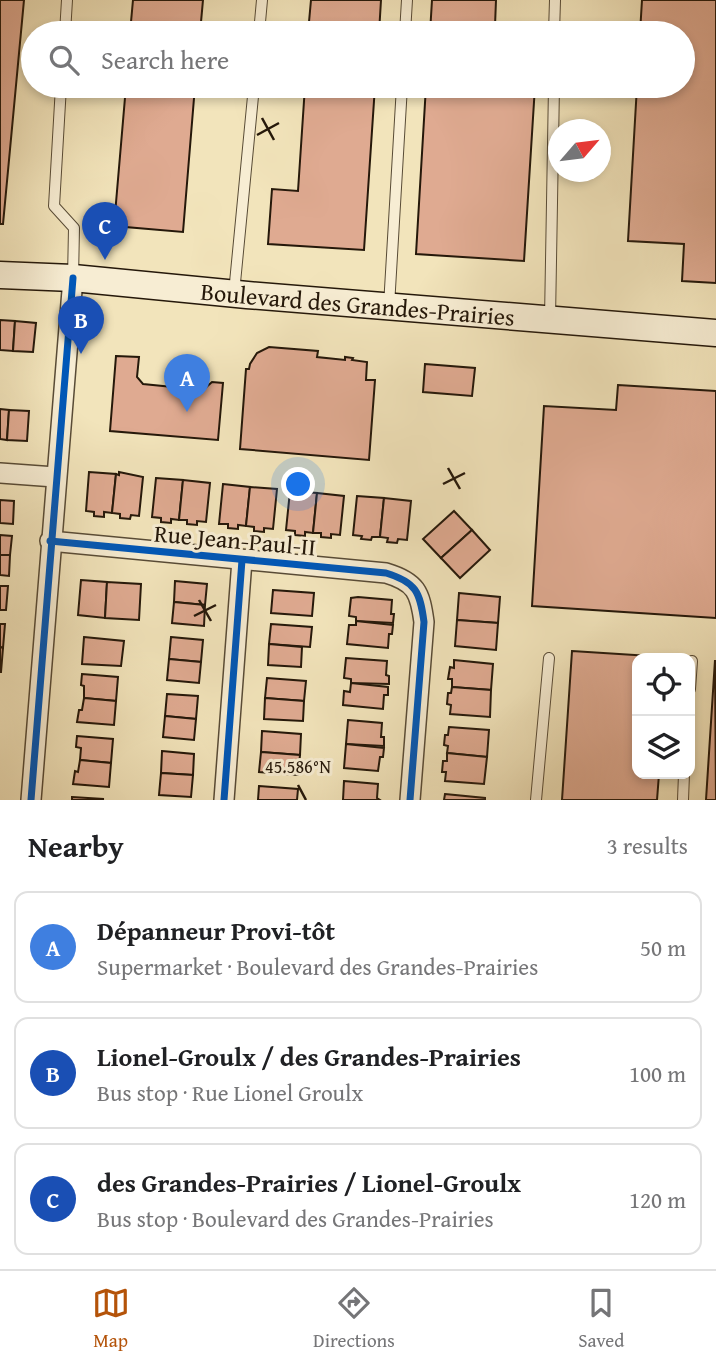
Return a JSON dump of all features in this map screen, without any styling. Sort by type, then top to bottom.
[{"type":"main road","name":"Boulevard des Grandes-Prairies","points":[[0,275],[73,278],[233,294],[716,332]]},
{"type":"street","points":[[32,800],[55,477],[73,278]]},
{"type":"street","points":[[0,473],[55,477]]},
{"type":"street","name":"Rue Jean-Paul-II","points":[[50,541],[386,573],[403,578],[414,586],[419,594],[424,622],[410,800]]},
{"type":"street","points":[[224,800],[242,560]]},
{"type":"lane","points":[[66,21],[67,0]]},
{"type":"lane","points":[[260,21],[262,0]]},
{"type":"lane","points":[[406,21],[407,0]]},
{"type":"lane","points":[[554,21],[555,0]]},
{"type":"lane","points":[[60,98],[54,206],[74,228],[73,278]]},
{"type":"lane","points":[[233,294],[253,98]]},
{"type":"lane","points":[[389,306],[401,98]]},
{"type":"lane","points":[[550,319],[554,98]]},
{"type":"lane","points":[[536,800],[549,658]]},
{"type":"lane","points":[[683,800],[684,779]]},
{"type":"building","points":[[0,0],[24,0],[3,224],[0,224]]},
{"type":"building","points":[[133,0],[203,0],[201,21],[131,21]]},
{"type":"building","points":[[311,0],[381,0],[380,21],[309,21]]},
{"type":"building","points":[[432,0],[496,0],[495,21],[431,21]]},
{"type":"building","points":[[642,0],[716,0],[716,283],[682,281],[684,244],[628,241],[636,98],[695,98],[695,21],[641,21]]},
{"type":"building","points":[[125,98],[194,98],[183,232],[114,226]]},
{"type":"building","points":[[304,98],[374,98],[364,250],[268,244],[272,189],[298,191]]},
{"type":"building","points":[[425,98],[534,98],[524,261],[416,254]]},
{"type":"building","points":[[0,320],[15,321],[13,351],[0,350]]},
{"type":"building","points":[[15,321],[36,323],[33,352],[13,351]]},
{"type":"building","points":[[269,347],[318,351],[317,357],[345,360],[345,357],[367,362],[366,380],[375,380],[369,460],[240,449],[246,369],[249,369],[257,353]]},
{"type":"building","points":[[116,356],[139,357],[137,377],[143,384],[203,390],[212,382],[223,383],[218,440],[110,431]]},
{"type":"building","points":[[425,364],[475,368],[472,396],[423,392]]},
{"type":"building","points":[[618,385],[716,391],[716,618],[532,606],[544,406],[616,410]]},
{"type":"building","points":[[0,409],[9,410],[7,440],[0,439]]},
{"type":"building","points":[[9,410],[29,411],[27,441],[7,440]]},
{"type":"building","points":[[89,472],[116,474],[112,513],[104,512],[104,517],[94,516],[94,512],[86,511]]},
{"type":"building","points":[[119,472],[143,477],[139,516],[120,518],[120,514],[112,513],[116,474],[119,475]]},
{"type":"building","points":[[156,478],[183,480],[179,520],[161,522],[161,518],[152,517]]},
{"type":"building","points":[[183,480],[210,483],[206,522],[197,521],[197,525],[187,524],[187,520],[179,520]]},
{"type":"building","points":[[223,484],[250,487],[246,526],[238,525],[238,529],[228,528],[228,524],[219,524]]},
{"type":"building","points":[[250,487],[277,489],[273,529],[254,531],[254,527],[246,526]]},
{"type":"building","points":[[290,491],[317,493],[313,533],[295,535],[295,531],[286,530]]},
{"type":"building","points":[[317,493],[344,496],[340,535],[331,534],[331,538],[321,537],[321,533],[313,533]]},
{"type":"building","points":[[357,496],[384,498],[380,537],[372,537],[371,540],[353,535]]},
{"type":"building","points":[[384,498],[411,501],[407,540],[387,542],[388,538],[380,537]]},
{"type":"building","points":[[0,500],[14,501],[13,524],[0,523]]},
{"type":"building","points":[[454,511],[472,530],[441,558],[423,539]]},
{"type":"building","points":[[472,530],[490,550],[460,578],[441,558]]},
{"type":"building","points":[[0,535],[12,536],[10,555],[0,555]]},
{"type":"building","points":[[0,555],[10,555],[9,576],[0,575]]},
{"type":"building","points":[[81,580],[107,582],[105,618],[78,615]]},
{"type":"building","points":[[175,581],[207,584],[205,605],[174,602]]},
{"type":"building","points":[[107,582],[141,584],[139,620],[105,618]]},
{"type":"building","points":[[0,586],[8,586],[6,610],[0,610]]},
{"type":"building","points":[[273,590],[314,593],[312,616],[271,613]]},
{"type":"building","points":[[459,593],[500,597],[498,623],[457,620]]},
{"type":"building","points":[[351,598],[392,600],[393,623],[356,621],[356,617],[349,616]]},
{"type":"building","points":[[174,602],[205,605],[204,626],[172,623]]},
{"type":"building","points":[[457,620],[498,623],[496,650],[455,646]]},
{"type":"building","points":[[356,621],[393,625],[388,648],[347,644],[349,625],[356,625]]},
{"type":"building","points":[[0,624],[5,624],[3,648],[0,647]]},
{"type":"building","points":[[271,624],[312,627],[310,647],[269,644]]},
{"type":"building","points":[[84,637],[124,641],[121,666],[82,664]]},
{"type":"building","points":[[171,637],[203,640],[201,662],[169,659]]},
{"type":"building","points":[[269,644],[302,647],[301,667],[268,665]]},
{"type":"building","points":[[0,647],[3,648],[1,672],[0,672]]},
{"type":"building","points":[[572,651],[632,655],[632,779],[659,779],[657,800],[562,800]]},
{"type":"building","points":[[346,658],[387,661],[386,675],[389,676],[389,684],[351,683],[351,679],[344,678]]},
{"type":"building","points":[[169,659],[201,662],[199,683],[167,680]]},
{"type":"building","points":[[454,660],[493,664],[491,690],[452,687],[452,679],[448,679],[450,667],[454,668]]},
{"type":"building","points":[[715,660],[716,800],[706,800]]},
{"type":"building","points":[[82,674],[118,677],[116,701],[84,698]]},
{"type":"building","points":[[267,678],[306,681],[304,701],[265,698]]},
{"type":"building","points":[[351,683],[388,687],[388,695],[384,695],[383,709],[343,705],[344,691],[350,692]]},
{"type":"building","points":[[452,687],[491,690],[490,717],[450,714],[451,705],[447,704],[448,693],[451,693]]},
{"type":"building","points":[[167,694],[198,696],[196,719],[165,716]]},
{"type":"building","points":[[84,698],[116,701],[114,725],[77,722]]},
{"type":"building","points":[[265,698],[304,701],[303,721],[264,719]]},
{"type":"building","points":[[165,716],[196,719],[194,740],[163,737]]},
{"type":"building","points":[[348,720],[382,723],[381,737],[384,737],[384,746],[346,744]]},
{"type":"building","points":[[449,727],[489,730],[487,757],[447,753],[448,746],[444,745]]},
{"type":"building","points":[[262,731],[301,734],[300,755],[261,752]]},
{"type":"building","points":[[77,736],[113,739],[111,763],[80,760],[81,748],[76,747]]},
{"type":"building","points":[[346,744],[384,748],[378,771],[344,768]]},
{"type":"building","points":[[162,751],[194,754],[193,775],[161,773]]},
{"type":"building","points":[[261,752],[300,755],[298,775],[259,772]]},
{"type":"building","points":[[447,753],[487,757],[484,784],[445,781],[446,772],[442,772]]},
{"type":"building","points":[[80,760],[111,763],[109,787],[73,784]]},
{"type":"building","points":[[161,773],[193,775],[191,797],[159,795]]},
{"type":"building","points":[[344,781],[378,784],[377,798],[380,800],[343,800]]},
{"type":"building","points":[[259,786],[298,789],[297,800],[258,800]]},
{"type":"building","points":[[445,794],[485,798],[485,800],[444,800]]},
{"type":"building","points":[[72,797],[104,799],[72,800]]},
{"type":"cycle path","points":[[31,800],[73,278]]},
{"type":"cycle path","points":[[50,541],[386,573],[404,580],[418,596],[424,622],[410,800]]},
{"type":"cycle path","points":[[224,800],[242,560]]},
{"type":"place","name":"des Grandes-Prairies / Lionel-Groulx","points":[[105,260]]},
{"type":"place","name":"Lionel-Groulx / des Grandes-Prairies","points":[[81,354]]},
{"type":"place","name":"Dépanneur Provi-tôt","points":[[187,412]]}]
